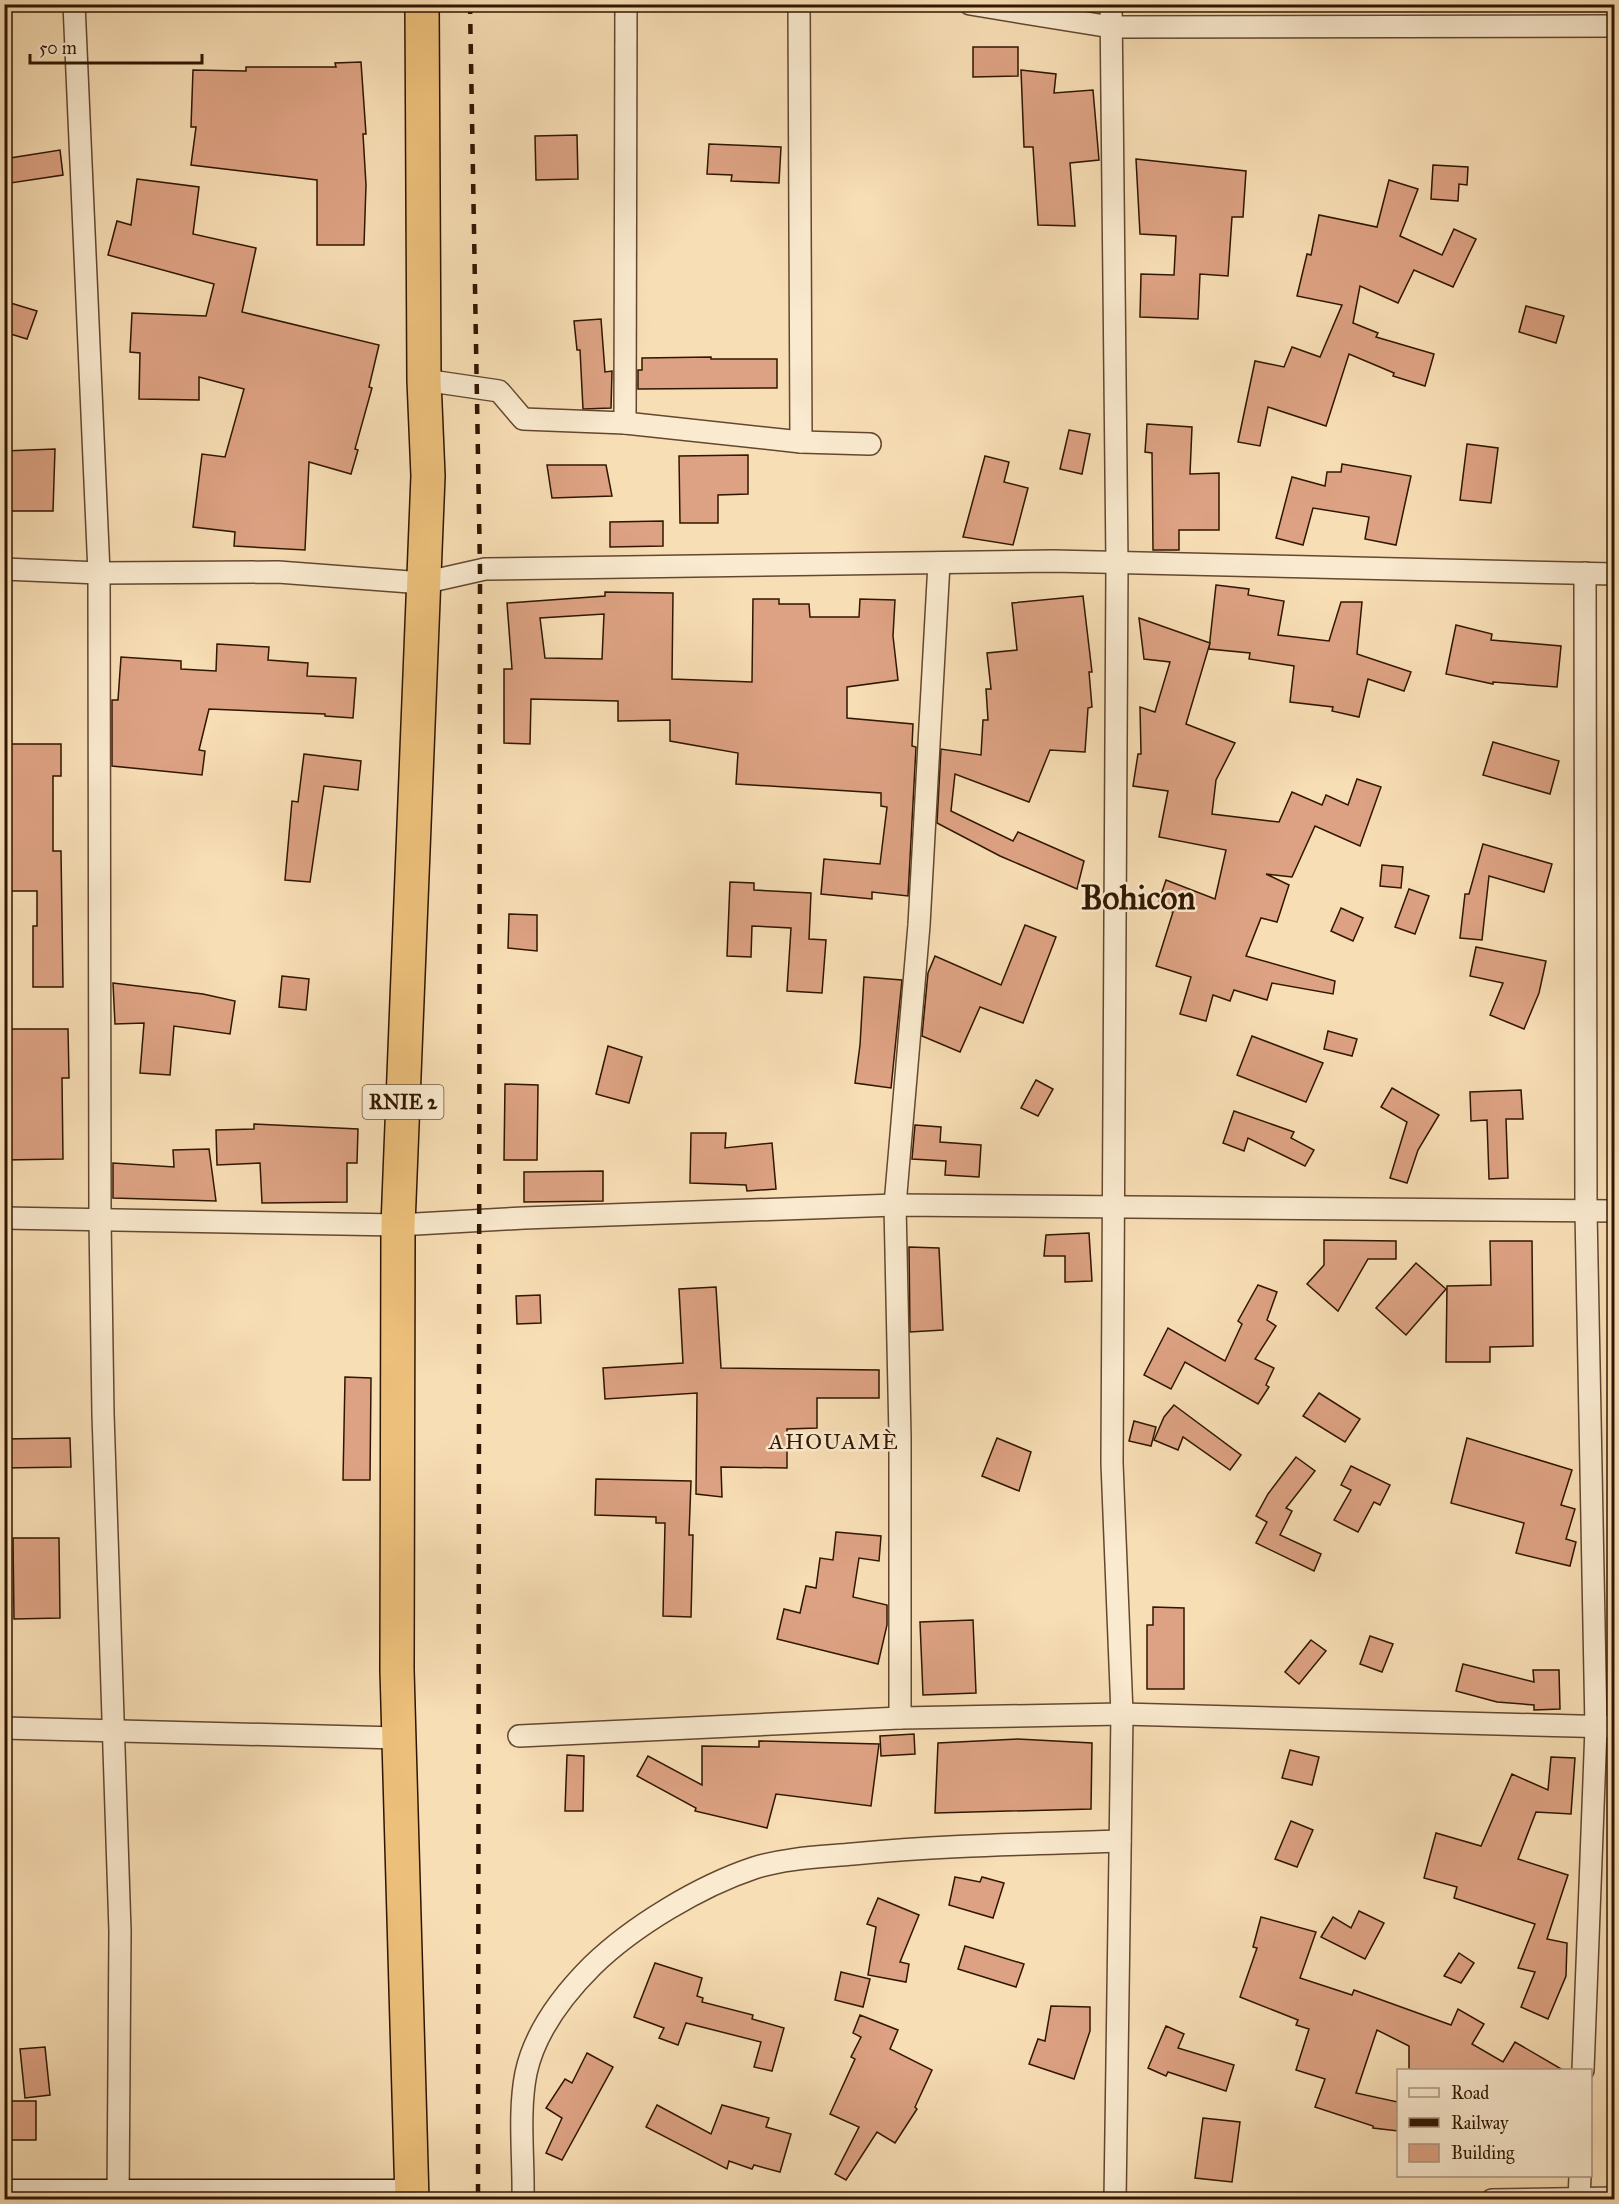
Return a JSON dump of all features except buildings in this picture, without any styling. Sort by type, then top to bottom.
[{"type":"highway","name":"RNIE 2","points":[[412,2197],[398,1737],[398,1225],[428,476],[424,380],[422,4]]},
{"type":"main road","points":[[4,2194],[118,2198],[412,2197]]},
{"type":"street","points":[[74,4],[99,573],[100,1219],[103,1414],[120,1931],[118,2198]]},
{"type":"street","points":[[625,423],[626,4]]},
{"type":"street","points":[[799,4],[801,442]]},
{"type":"street","points":[[970,4],[1111,27],[1614,26]]},
{"type":"street","points":[[1111,4],[1117,564],[1112,1463],[1122,1714],[1115,2199]]},
{"type":"street","points":[[424,380],[500,392],[524,419],[625,423],[801,442],[870,444]]},
{"type":"street","points":[[4,568],[99,573],[278,572],[423,582],[485,569],[939,563],[1117,564],[1614,574]]},
{"type":"street","points":[[900,1718],[900,1437],[895,1205],[919,925],[939,563]]},
{"type":"street","points":[[1583,2069],[1605,1728],[1587,1211],[1585,573]]},
{"type":"street","points":[[4,1218],[398,1225],[524,1218],[895,1205],[1112,1205],[1614,1211]]},
{"type":"street","points":[[519,1736],[900,1718],[1122,1714],[1605,1728]]},
{"type":"street","points":[[4,1728],[398,1737]]},
{"type":"street","points":[[523,2199],[526,2073],[540,2032],[561,2000],[611,1948],[667,1911],[714,1885],[755,1868],[807,1858],[902,1849],[1120,1840]]},
{"type":"street","points":[[1579,2199],[1580,2177]]},
{"type":"street","points":[[1492,2199],[1614,2198]]},
{"type":"railway","points":[[470,4],[480,570],[478,2200]]},
{"type":"district","name":"Bohicon","points":[[1138,897]]},
{"type":"district","name":"AHOUAMÈ","points":[[834,1441]]}]
